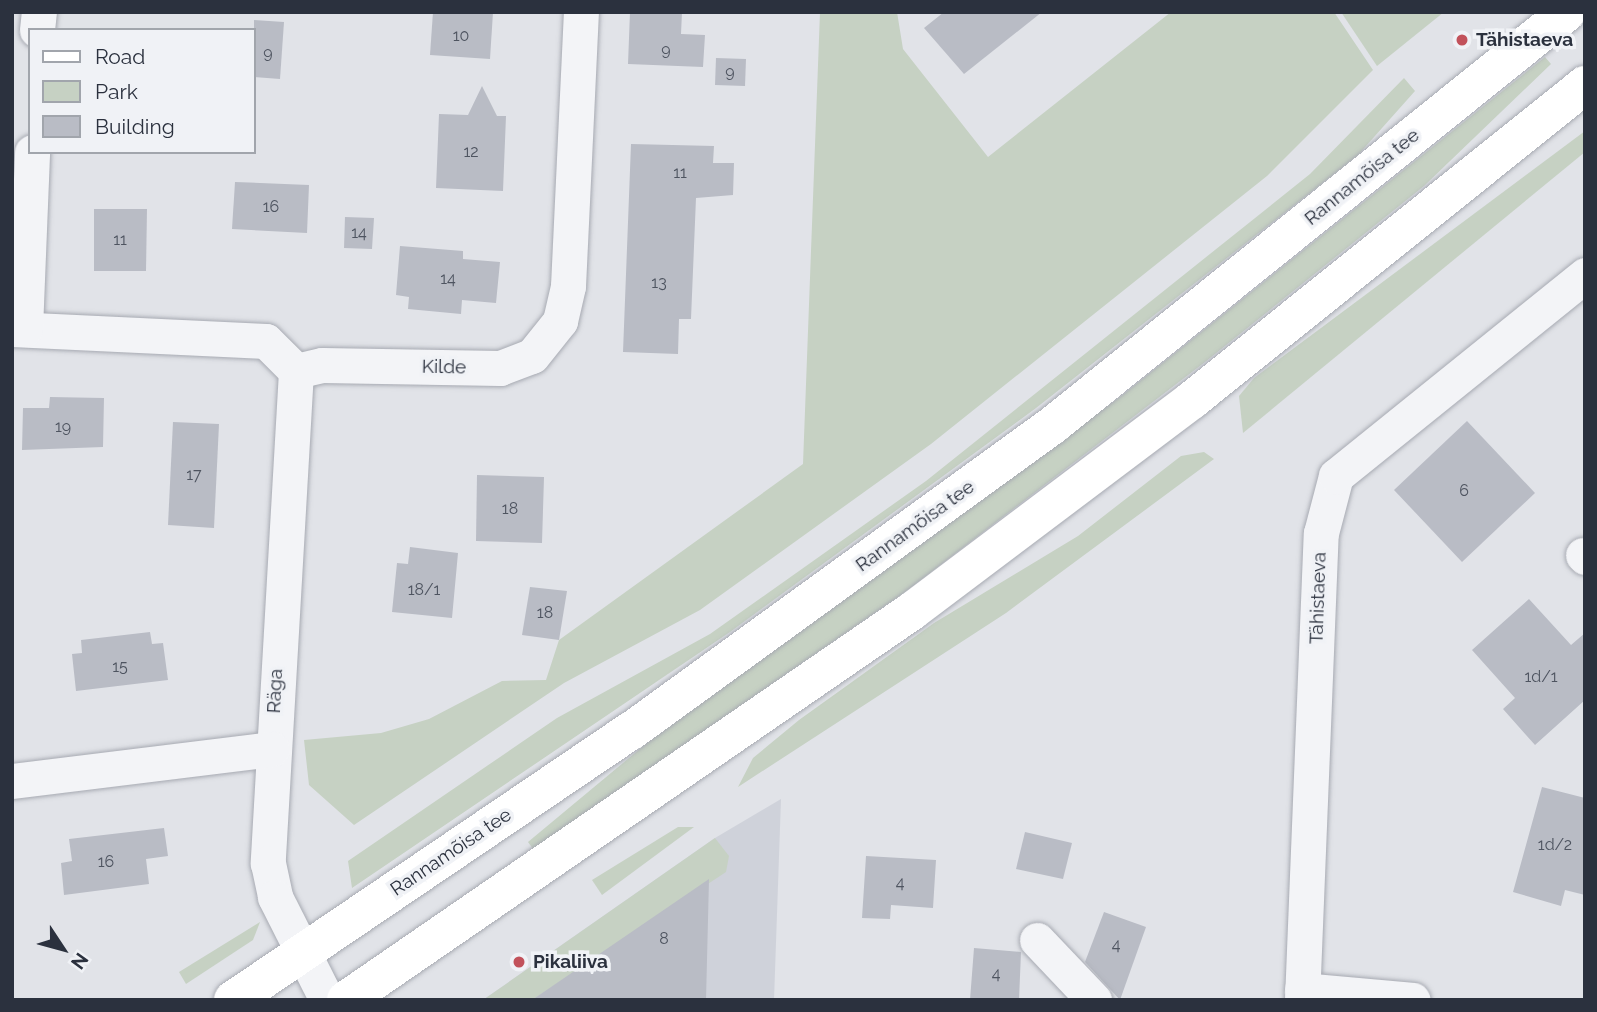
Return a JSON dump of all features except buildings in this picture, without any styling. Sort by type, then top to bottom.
[{"type":"main road","name":"Rannamõisa tee","points":[[233,1000],[631,731],[1053,425],[1567,12]]},
{"type":"main road","points":[[346,1000],[912,611],[1192,400],[1582,89]]},
{"type":"street","name":"Kilde","points":[[296,371],[322,365],[500,368],[532,356],[560,321],[568,286],[581,12]]},
{"type":"street","points":[[32,154],[19,329],[266,341],[296,371]]},
{"type":"street","name":"Tähistaeva","points":[[1302,995],[1321,533],[1336,476],[1585,275]]},
{"type":"street","name":"Räga","points":[[296,371],[272,749],[268,863],[275,897],[327,1000]]},
{"type":"street","points":[[12,781],[272,749]]},
{"type":"street","points":[[1037,940],[1094,1000]]},
{"type":"street","points":[[1302,995],[1413,1000]]},
{"type":"shaded area","points":[[781,799],[774,1000],[483,1000],[715,838]]},
{"type":"green space","points":[[820,12],[897,12],[903,49],[988,157],[1171,12],[1334,12],[1373,70],[1267,176],[931,444],[700,610],[564,683],[354,825],[309,785],[304,740],[381,733],[429,719],[502,681],[546,680],[559,640],[803,464]]},
{"type":"green space","points":[[1341,12],[1444,12],[1377,66]]},
{"type":"green space","points":[[1545,57],[1551,64],[1424,186],[1205,362],[905,592],[533,849],[528,842],[647,743],[1120,397]]},
{"type":"green space","points":[[1404,78],[1415,91],[1358,155],[1036,408],[730,632],[352,888],[348,861],[557,718],[710,634],[926,481],[1310,174]]},
{"type":"green space","points":[[1585,131],[1585,152],[1243,433],[1239,396],[1254,378]]},
{"type":"green space","points":[[1204,452],[1214,459],[1006,613],[738,787],[753,758],[799,720],[934,623],[1078,536],[1181,456]]},
{"type":"green space","points":[[678,827],[694,827],[602,895],[592,880]]},
{"type":"green space","points":[[715,838],[729,856],[726,872],[532,1000],[483,1000]]},
{"type":"green space","points":[[260,922],[253,940],[186,984],[179,972]]},
{"type":"place","name":"Tähistaeva","points":[[1462,40]]},
{"type":"place","name":"Pikaliiva","points":[[519,962]]}]
